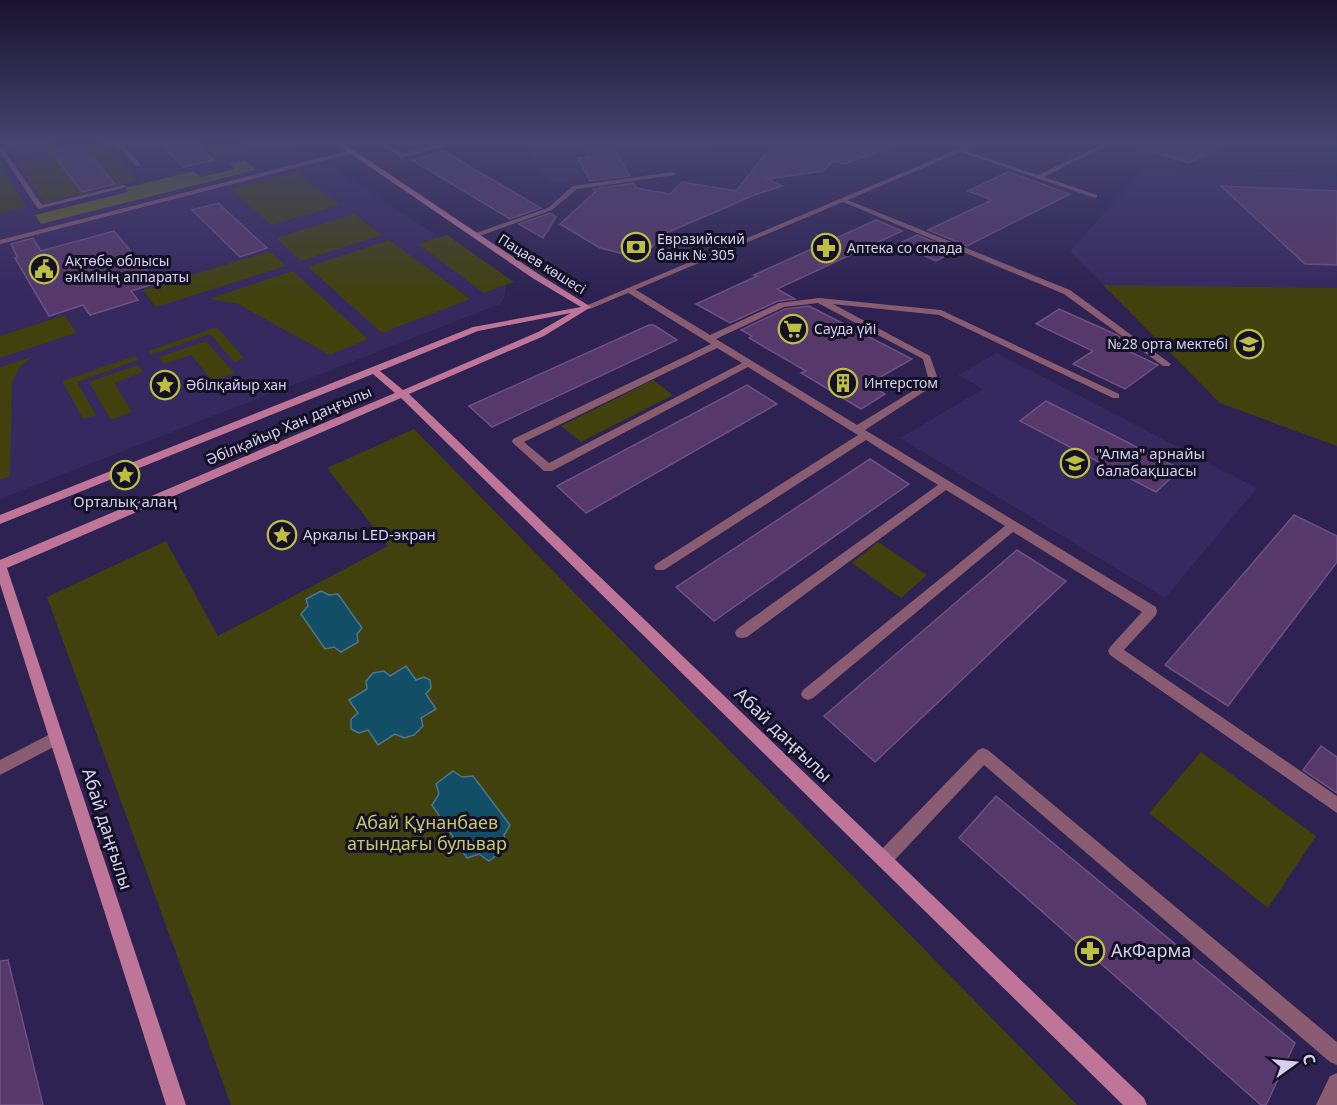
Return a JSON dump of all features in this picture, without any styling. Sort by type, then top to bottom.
[{"type":"main road","name":"Пацаев көшесі","points":[[411,193],[586,307]]},
{"type":"main road","name":"Әбілқайыр Хан даңғылы","points":[[0,520],[476,329],[586,307]]},
{"type":"main road","name":"Әбілқайыр Хан даңғылы","points":[[0,566],[541,334],[586,307]]},
{"type":"main road","name":"Абай даңғылы","points":[[374,370],[421,410],[1137,1105]]},
{"type":"main road","name":"Абай даңғылы","points":[[0,566],[176,1105]]},
{"type":"street","points":[[31,193],[40,208],[102,193]]},
{"type":"street","points":[[0,242],[193,193]]},
{"type":"street","points":[[474,235],[550,209],[569,193]]},
{"type":"street","name":"Әбілқайыр Хан даңғылы","points":[[586,307],[865,193]]},
{"type":"street","points":[[1085,193],[1095,196]]},
{"type":"street","points":[[845,201],[1067,292],[1166,364]]},
{"type":"street","points":[[630,290],[1151,611],[1115,651],[1337,805]]},
{"type":"street","points":[[660,567],[862,433],[934,382],[927,358],[819,300]]},
{"type":"street","points":[[749,363],[548,468],[517,441],[782,305],[819,300],[941,313],[1116,396]]},
{"type":"street","points":[[742,633],[946,484]]},
{"type":"street","points":[[808,694],[1013,526]]},
{"type":"street","points":[[0,768],[56,738]]},
{"type":"street","points":[[884,859],[983,755],[1337,1055]]},
{"type":"street","points":[[1326,1105],[1337,1083]]},
{"type":"shaded area","points":[[0,193],[371,193],[501,278],[506,287],[500,304],[0,499]]},
{"type":"shaded area","points":[[126,193],[166,193],[41,224],[35,215]]},
{"type":"shaded area","name":"№28 орта мектебі","points":[[1123,193],[1337,193],[1337,446],[1220,403],[1070,251]]},
{"type":"shaded area","name":"\"Алма\" арнайы балабақшасы","points":[[997,353],[1257,488],[1165,598],[900,438],[983,389],[958,375]]},
{"type":"green space","points":[[0,193],[17,193],[27,207],[0,213]]},
{"type":"green space","points":[[38,193],[86,193],[45,203]]},
{"type":"green space","points":[[234,193],[323,193],[340,205],[271,225]]},
{"type":"green space","points":[[354,214],[382,235],[301,261],[276,238]]},
{"type":"green space","points":[[447,235],[514,282],[484,293],[418,244]]},
{"type":"green space","points":[[389,240],[470,299],[382,333],[308,267]]},
{"type":"green space","points":[[270,251],[286,266],[156,307],[143,290]]},
{"type":"green space","points":[[293,271],[368,339],[330,355],[236,303],[209,299]]},
{"type":"green space","points":[[1103,285],[1337,288],[1337,446],[1220,403]]},
{"type":"green space","points":[[65,315],[76,333],[0,358],[0,336]]},
{"type":"green space","points":[[217,327],[244,358],[234,362],[210,334],[151,355],[148,351]]},
{"type":"green space","points":[[206,341],[234,373],[213,381],[191,355],[164,364],[159,357]]},
{"type":"green space","points":[[135,356],[138,360],[77,382],[96,415],[83,419],[62,381]]},
{"type":"green space","points":[[32,357],[19,368],[12,383],[10,476],[0,480],[0,367]]},
{"type":"green space","points":[[138,365],[143,372],[114,383],[132,412],[111,420],[89,382]]},
{"type":"green space","points":[[653,380],[673,395],[581,442],[561,426]]},
{"type":"green space","name":"Абай Құнанбаев атындағы бульвар","points":[[414,429],[1077,1105],[231,1105],[47,597],[166,541],[218,636],[388,546],[327,468]]},
{"type":"green space","points":[[878,542],[927,575],[901,598],[852,563]]},
{"type":"green space","points":[[1201,752],[1316,836],[1268,908],[1149,813]]},
{"type":"water","points":[[321,591],[329,595],[338,594],[362,628],[357,634],[358,642],[341,652],[334,647],[325,649],[301,614],[308,606],[306,599]]},
{"type":"water","points":[[406,666],[416,680],[424,677],[430,680],[431,688],[426,694],[436,709],[421,718],[423,726],[414,735],[404,738],[395,734],[378,745],[368,730],[359,733],[351,729],[351,719],[358,713],[349,700],[367,689],[366,681],[373,673],[384,671],[390,676]]},
{"type":"water","points":[[453,771],[462,777],[473,776],[510,825],[504,835],[507,847],[489,861],[479,854],[467,858],[432,805],[439,794],[436,784]]},
{"type":"building","points":[[466,193],[514,193],[541,208],[510,219]]},
{"type":"building","points":[[594,193],[761,193],[664,234],[652,247],[632,256],[600,248],[560,224]]},
{"type":"building","points":[[972,193],[1070,194],[967,246],[928,230],[992,200]]},
{"type":"building","points":[[1228,193],[1337,193],[1337,265],[1305,264]]},
{"type":"building","points":[[218,203],[267,248],[240,257],[192,210]]},
{"type":"building","points":[[550,213],[556,217],[543,238],[519,224]]},
{"type":"building","points":[[876,220],[902,231],[777,289],[795,299],[778,301],[730,323],[696,304],[757,276],[754,275]]},
{"type":"building","points":[[114,231],[157,283],[131,291],[138,300],[90,315],[83,305],[49,316],[15,258],[17,257],[11,244],[33,238],[41,251]]},
{"type":"building","points":[[917,235],[956,251],[936,261],[898,244]]},
{"type":"building","points":[[809,306],[912,359],[868,384],[885,394],[861,409],[801,373],[806,371],[749,338],[752,336],[741,330],[785,309]]},
{"type":"building","points":[[1059,309],[1117,335],[1120,337],[1111,343],[1158,365],[1125,389],[1073,364],[1093,351],[1036,324]]},
{"type":"building","points":[[649,325],[654,325],[677,340],[492,427],[469,406]]},
{"type":"building","points":[[747,385],[777,404],[586,513],[557,486]]},
{"type":"building","points":[[1046,401],[1180,469],[1156,492],[1020,421]]},
{"type":"building","points":[[870,459],[909,484],[714,621],[676,587]]},
{"type":"building","points":[[1294,515],[1337,536],[1337,562],[1228,706],[1165,665]]},
{"type":"building","points":[[1017,550],[1066,581],[875,762],[824,716]]},
{"type":"building","points":[[1321,746],[1337,757],[1337,793],[1303,770]]},
{"type":"building","points":[[996,796],[1295,1043],[1266,1105],[1261,1105],[959,838]]},
{"type":"building","points":[[8,960],[43,1105],[0,1105],[0,961]]},
{"type":"place","name":"Евразийский банк № 305","points":[[636,247]]},
{"type":"place","name":"Аптека со склада","points":[[826,248]]},
{"type":"place","name":"Ақтөбе облысы әкімінің аппараты","points":[[44,269]]},
{"type":"place","name":"Сауда үйі","points":[[793,329]]},
{"type":"place","name":"№28 орта мектебі","points":[[1249,344]]},
{"type":"place","name":"Интерстом","points":[[843,383]]},
{"type":"place","name":"Әбілқайыр хан","points":[[165,385]]},
{"type":"place","name":"\"Алма\" арнайы балабақшасы","points":[[1075,463]]},
{"type":"place","name":"Орталық алаң","points":[[125,475]]},
{"type":"place","name":"Аркалы LED-экран","points":[[282,535]]},
{"type":"place","name":"АкФарма","points":[[1090,951]]}]
